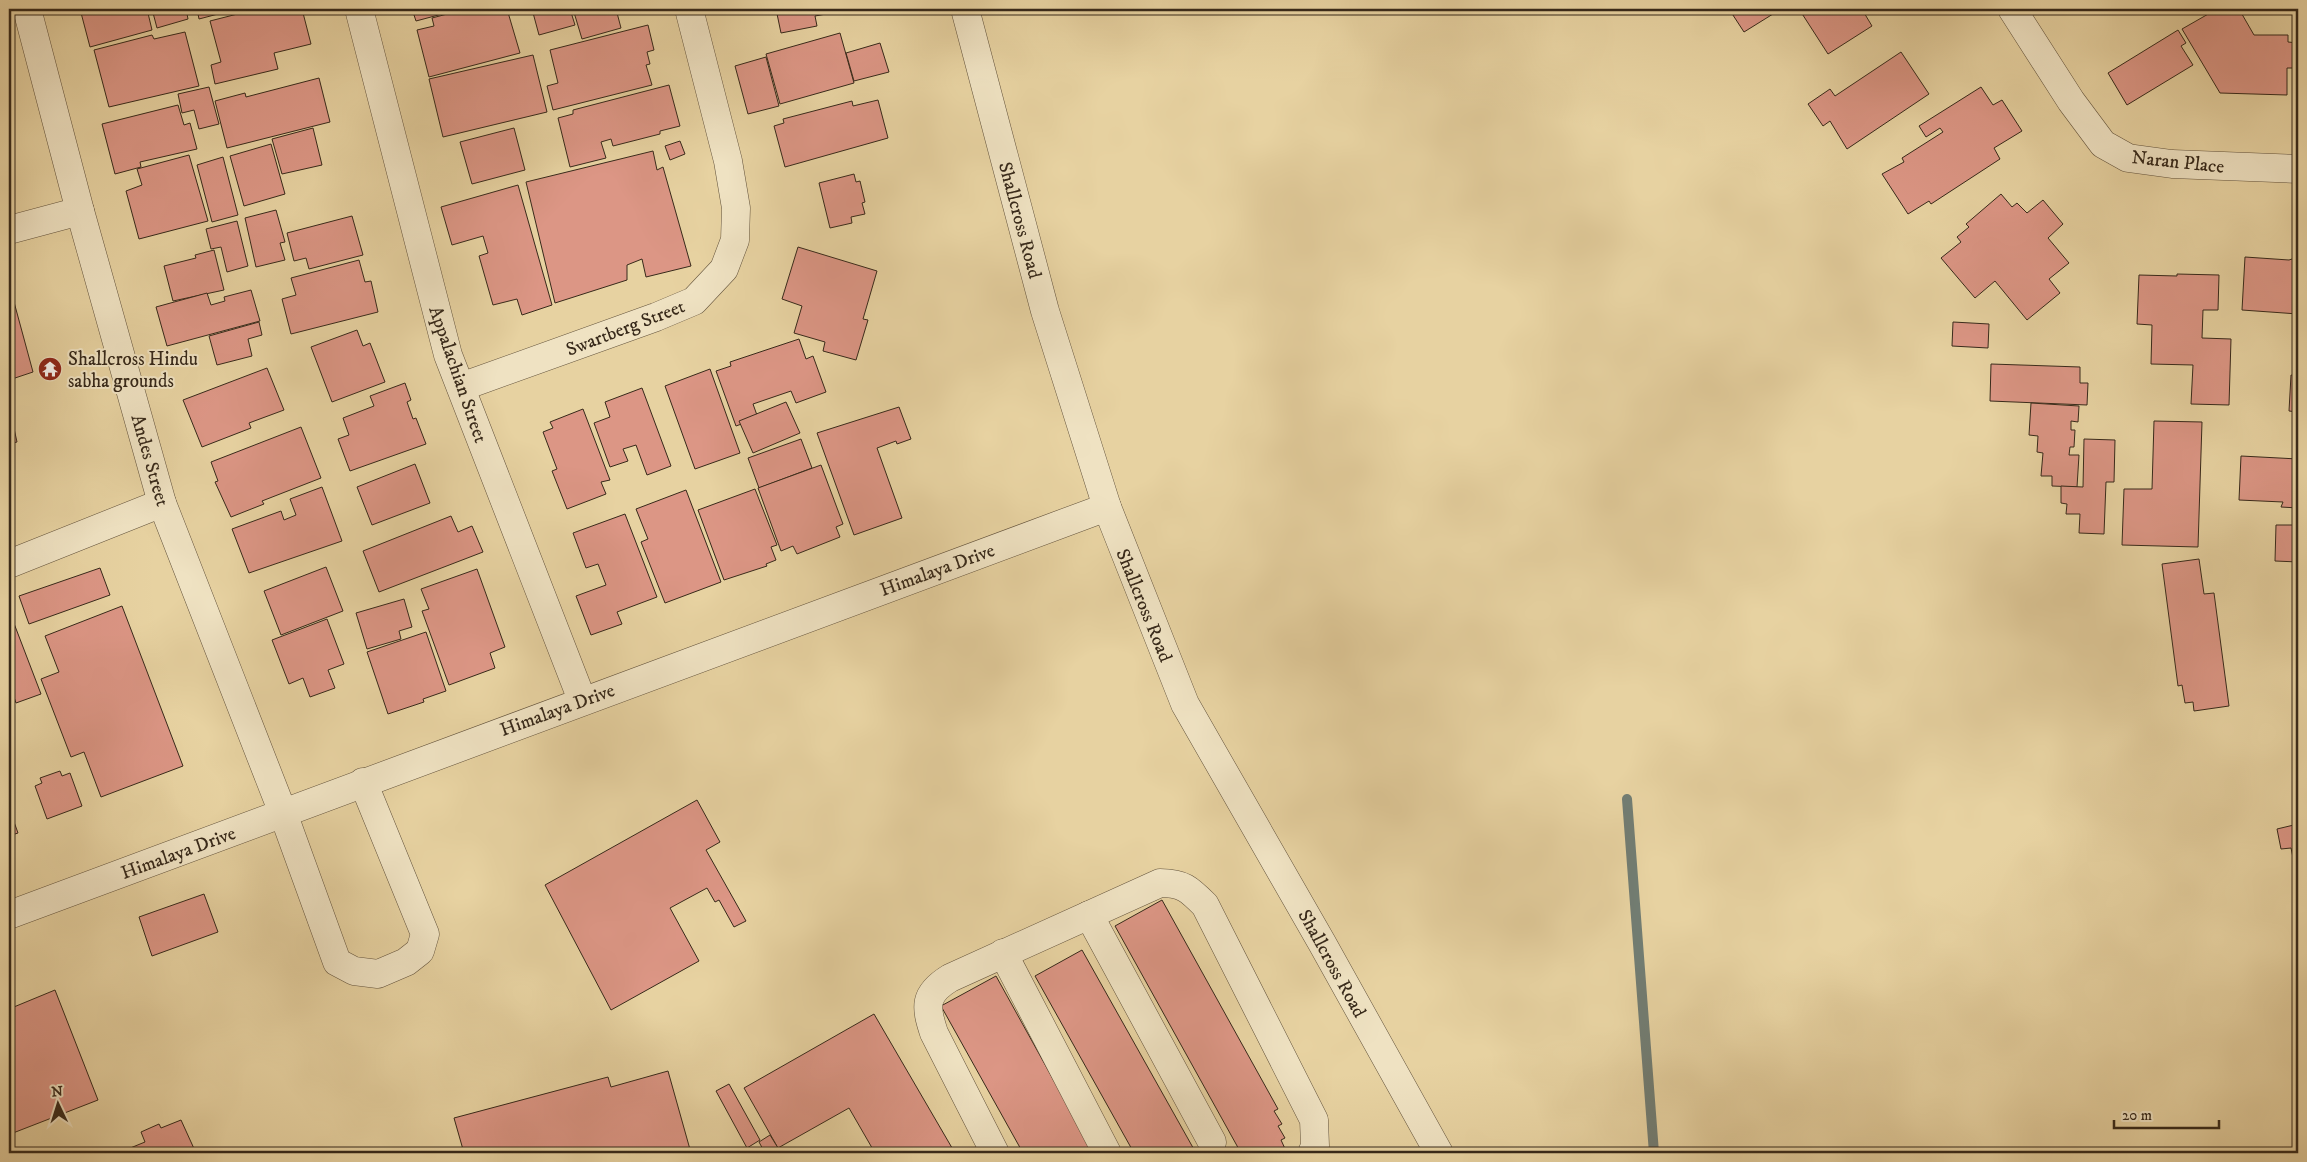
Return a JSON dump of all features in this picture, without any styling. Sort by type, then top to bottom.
[{"type":"street","name":"Andes Street","points":[[27,9],[80,211],[162,503],[283,813],[337,962],[354,971],[378,974],[406,962],[420,951],[425,934],[363,782]]},
{"type":"street","name":"Appalachian Street","points":[[359,9],[440,325],[461,387],[582,700]]},
{"type":"street","name":"Swartberg Street","points":[[461,387],[656,317],[694,301],[724,269],[735,240],[736,208],[728,161],[689,9]]},
{"type":"street","name":"Shallcross Road","points":[[965,9],[1046,311],[1107,507],[1185,704],[1322,943],[1439,1153]]},
{"type":"street","name":"Naran Place","points":[[2012,9],[2070,102],[2103,144],[2128,158],[2172,164],[2298,169]]},
{"type":"street","points":[[9,230],[80,211]]},
{"type":"street","points":[[9,564],[162,503]]},
{"type":"street","name":"Himalaya Drive","points":[[9,915],[582,700],[1107,507]]},
{"type":"street","points":[[995,1153],[934,1033],[928,1013],[929,998],[936,987],[950,978],[1160,883],[1176,883],[1190,890],[1206,905],[1314,1120],[1315,1146],[1312,1153]]},
{"type":"street","points":[[1089,915],[1212,1142]]},
{"type":"street","points":[[1003,954],[1107,1153]]},
{"type":"building","points":[[80,9],[147,9],[152,30],[90,47]]},
{"type":"building","points":[[152,9],[186,9],[188,19],[157,28]]},
{"type":"building","points":[[197,9],[237,9],[199,19]]},
{"type":"building","points":[[257,9],[302,9],[311,44],[274,53],[278,69],[215,84],[211,65],[221,62],[210,21]]},
{"type":"building","points":[[412,9],[461,9],[416,21]]},
{"type":"building","points":[[466,9],[482,9],[483,12],[507,9],[520,53],[429,77],[417,30],[434,26],[432,18]]},
{"type":"building","points":[[532,9],[570,9],[575,25],[539,35]]},
{"type":"building","points":[[573,9],[616,9],[621,28],[582,39]]},
{"type":"building","points":[[776,9],[825,9],[826,14],[815,16],[817,26],[781,33]]},
{"type":"building","points":[[1729,9],[1781,9],[1744,32]]},
{"type":"building","points":[[1799,9],[1865,9],[1863,11],[1872,26],[1828,54]]},
{"type":"building","points":[[2217,9],[2239,9],[2254,35],[2288,35],[2288,42],[2298,43],[2298,74],[2294,68],[2287,68],[2287,95],[2220,93],[2182,29]]},
{"type":"building","points":[[648,25],[654,50],[647,52],[650,64],[646,65],[652,85],[553,110],[547,86],[558,83],[550,50]]},
{"type":"building","points":[[2178,30],[2186,43],[2181,46],[2193,65],[2127,105],[2108,73]]},
{"type":"building","points":[[185,32],[199,86],[109,107],[94,50],[152,35],[154,39]]},
{"type":"building","points":[[840,33],[854,83],[780,104],[766,54]]},
{"type":"building","points":[[880,43],[889,72],[854,81],[846,53]]},
{"type":"building","points":[[1901,52],[1929,94],[1847,149],[1830,121],[1823,126],[1808,104],[1830,89],[1835,96]]},
{"type":"building","points":[[533,55],[547,112],[443,137],[429,79]]},
{"type":"building","points":[[766,57],[779,106],[748,114],[735,66]]},
{"type":"building","points":[[319,78],[330,122],[227,148],[215,101],[245,93],[246,97]]},
{"type":"building","points":[[669,85],[680,126],[660,131],[660,134],[613,146],[611,139],[601,142],[606,158],[570,167],[558,118],[573,114],[573,110]]},
{"type":"building","points":[[209,87],[219,124],[199,129],[194,110],[182,113],[178,94]]},
{"type":"building","points":[[1981,87],[1993,105],[2002,100],[2022,131],[1994,148],[2000,159],[1931,204],[1929,201],[1908,214],[1882,174],[1904,162],[1902,158],[1943,132],[1940,128],[1926,137],[1919,126]]},
{"type":"building","points":[[878,100],[888,138],[785,167],[774,126],[784,123],[783,119],[852,101],[853,106]]},
{"type":"building","points":[[178,105],[184,125],[190,123],[197,149],[140,162],[141,167],[115,174],[102,124]]},
{"type":"building","points":[[313,128],[322,165],[282,174],[272,139]]},
{"type":"building","points":[[514,128],[525,170],[472,184],[460,142]]},
{"type":"building","points":[[680,141],[685,154],[670,160],[665,146]]},
{"type":"building","points":[[271,144],[285,194],[244,206],[230,156]]},
{"type":"building","points":[[653,151],[657,170],[663,167],[691,266],[646,277],[642,259],[627,265],[627,280],[555,303],[526,182]]},
{"type":"building","points":[[189,155],[208,221],[139,239],[126,191],[142,185],[137,169]]},
{"type":"building","points":[[223,157],[238,215],[212,222],[197,165]]},
{"type":"building","points":[[854,174],[856,182],[860,181],[865,202],[862,203],[865,214],[851,217],[852,223],[830,228],[819,183]]},
{"type":"building","points":[[518,185],[552,305],[522,315],[517,299],[493,305],[479,256],[488,253],[483,236],[452,245],[441,207]]},
{"type":"building","points":[[2001,194],[2012,207],[2017,203],[2027,213],[2043,200],[2063,224],[2048,238],[2069,263],[2049,279],[2060,293],[2027,320],[1995,281],[1975,298],[1941,258],[1961,242],[1957,237],[1969,227],[1966,224]]},
{"type":"building","points":[[276,210],[285,242],[280,243],[285,260],[256,267],[245,218]]},
{"type":"building","points":[[352,216],[363,255],[309,269],[306,258],[294,261],[287,233]]},
{"type":"building","points":[[237,221],[248,266],[227,272],[221,247],[211,249],[206,229]]},
{"type":"building","points":[[798,247],[877,271],[863,319],[868,320],[856,360],[823,351],[825,342],[794,333],[802,306],[782,299]]},
{"type":"building","points":[[214,250],[224,290],[173,301],[164,266],[196,258],[195,255]]},
{"type":"building","points":[[2245,257],[2289,260],[2298,257],[2298,314],[2242,310]]},
{"type":"building","points":[[359,260],[365,282],[371,281],[378,312],[291,334],[282,299],[296,295],[291,278]]},
{"type":"building","points":[[2177,274],[2219,275],[2218,310],[2203,310],[2202,338],[2231,339],[2229,405],[2191,404],[2193,365],[2151,364],[2152,325],[2137,324],[2139,275],[2177,276]]},
{"type":"building","points":[[251,290],[260,321],[167,346],[156,307],[207,293],[211,305],[225,301],[224,297]]},
{"type":"building","points":[[14,302],[33,372],[9,380],[9,303]]},
{"type":"building","points":[[259,322],[262,335],[248,339],[252,356],[217,365],[209,336]]},
{"type":"building","points":[[1953,322],[1989,324],[1988,348],[1952,346]]},
{"type":"building","points":[[357,330],[363,346],[370,343],[385,382],[332,402],[311,347]]},
{"type":"building","points":[[799,339],[806,359],[813,356],[826,392],[796,403],[791,391],[753,404],[758,418],[736,426],[716,371],[731,366],[730,362]]},
{"type":"building","points":[[1991,364],[2080,367],[2080,383],[2088,383],[2087,405],[1990,401]]},
{"type":"building","points":[[267,368],[284,410],[249,423],[251,428],[202,447],[183,400]]},
{"type":"building","points":[[710,369],[740,453],[695,469],[665,386]]},
{"type":"building","points":[[2291,375],[2298,376],[2298,412],[2289,411]]},
{"type":"building","points":[[405,383],[411,400],[407,402],[413,419],[416,418],[426,444],[350,471],[338,439],[349,435],[343,418],[374,406],[370,396]]},
{"type":"building","points":[[642,388],[671,466],[647,475],[636,445],[623,449],[628,461],[610,467],[594,423],[610,417],[605,402]]},
{"type":"building","points":[[786,402],[800,433],[753,453],[739,421]]},
{"type":"building","points":[[2031,403],[2079,406],[2078,422],[2071,421],[2071,430],[2075,430],[2074,447],[2070,447],[2069,455],[2079,455],[2077,487],[2052,486],[2052,476],[2041,476],[2043,453],[2037,452],[2038,436],[2029,435]]},
{"type":"building","points":[[9,406],[17,442],[9,444]]},
{"type":"building","points":[[899,407],[911,439],[897,444],[896,441],[877,448],[902,518],[854,535],[817,433]]},
{"type":"building","points":[[583,409],[610,480],[601,482],[606,494],[567,509],[552,471],[557,469],[543,432],[553,428],[550,422]]},
{"type":"building","points":[[2154,421],[2202,422],[2198,547],[2122,545],[2124,489],[2152,489]]},
{"type":"building","points":[[301,427],[321,478],[262,501],[264,504],[231,517],[215,482],[218,481],[211,462]]},
{"type":"building","points":[[801,439],[812,468],[759,488],[748,458]]},
{"type":"building","points":[[2084,439],[2115,440],[2114,482],[2106,482],[2104,534],[2079,533],[2080,514],[2066,514],[2067,504],[2061,503],[2061,486],[2083,487]]},
{"type":"building","points":[[2241,456],[2298,459],[2298,508],[2281,507],[2283,502],[2239,500]]},
{"type":"building","points":[[415,464],[430,503],[372,525],[357,487]]},
{"type":"building","points":[[821,465],[843,524],[836,527],[840,537],[797,554],[793,546],[781,551],[758,488]]},
{"type":"building","points":[[322,487],[342,541],[249,573],[232,529],[281,511],[284,520],[296,515],[290,499]]},
{"type":"building","points":[[755,489],[777,545],[771,547],[776,560],[766,564],[767,566],[724,580],[698,510]]},
{"type":"building","points":[[686,490],[721,582],[665,603],[641,542],[648,539],[636,509]]},
{"type":"building","points":[[625,514],[657,597],[617,612],[622,624],[591,635],[576,596],[606,585],[598,564],[586,568],[573,533]]},
{"type":"building","points":[[451,516],[458,532],[472,526],[483,552],[379,592],[363,551]]},
{"type":"building","points":[[2276,525],[2298,525],[2298,562],[2275,561]]},
{"type":"building","points":[[2199,559],[2204,594],[2214,593],[2229,706],[2194,711],[2193,702],[2185,703],[2182,685],[2178,686],[2162,564]]},
{"type":"building","points":[[326,567],[343,611],[281,635],[264,591]]},
{"type":"building","points":[[100,568],[110,595],[29,624],[19,596]]},
{"type":"building","points":[[477,569],[505,647],[490,653],[495,668],[449,685],[422,611],[429,609],[421,589]]},
{"type":"building","points":[[404,599],[412,627],[399,631],[401,639],[367,649],[356,613]]},
{"type":"building","points":[[122,606],[183,766],[101,797],[84,752],[71,757],[41,679],[59,672],[45,636]]},
{"type":"building","points":[[10,613],[41,694],[16,703],[13,694],[9,695]]},
{"type":"building","points":[[327,619],[344,664],[328,670],[335,688],[310,697],[303,678],[289,684],[272,640]]},
{"type":"building","points":[[426,632],[446,691],[423,699],[424,702],[388,714],[367,652]]},
{"type":"building","points":[[60,771],[62,776],[70,773],[82,806],[47,819],[35,786],[42,783],[40,778]]},
{"type":"building","points":[[697,800],[720,842],[706,850],[746,921],[734,927],[719,900],[715,902],[707,888],[670,908],[699,961],[611,1010],[545,885]]},
{"type":"building","points":[[9,808],[18,833],[9,836]]},
{"type":"building","points":[[2298,824],[2298,872],[2296,872],[2291,848],[2281,849],[2277,829]]},
{"type":"building","points":[[204,894],[218,932],[152,956],[139,917]]},
{"type":"building","points":[[1162,900],[1278,1109],[1274,1111],[1282,1124],[1278,1126],[1285,1138],[1281,1140],[1287,1153],[1241,1153],[1115,926]]},
{"type":"building","points":[[1082,950],[1196,1153],[1134,1153],[1035,976]]},
{"type":"building","points":[[996,976],[1094,1153],[1023,1153],[941,1006]]},
{"type":"building","points":[[55,990],[98,1100],[13,1133],[9,1123],[9,1009]]},
{"type":"building","points":[[874,1014],[955,1153],[875,1153],[849,1108],[778,1148],[744,1088]]},
{"type":"building","points":[[668,1071],[691,1153],[464,1153],[454,1118],[608,1077],[611,1087]]},
{"type":"building","points":[[729,1084],[760,1140],[747,1148],[716,1091]]},
{"type":"building","points":[[181,1120],[196,1153],[118,1153],[145,1142],[141,1132],[159,1124],[161,1128]]},
{"type":"building","points":[[770,1135],[778,1148],[765,1153],[759,1142]]},
{"type":"waterway","points":[[1627,799],[1654,1153]]},
{"type":"place","name":"Shallcross Hindu sabha grounds","points":[[50,369]]}]
